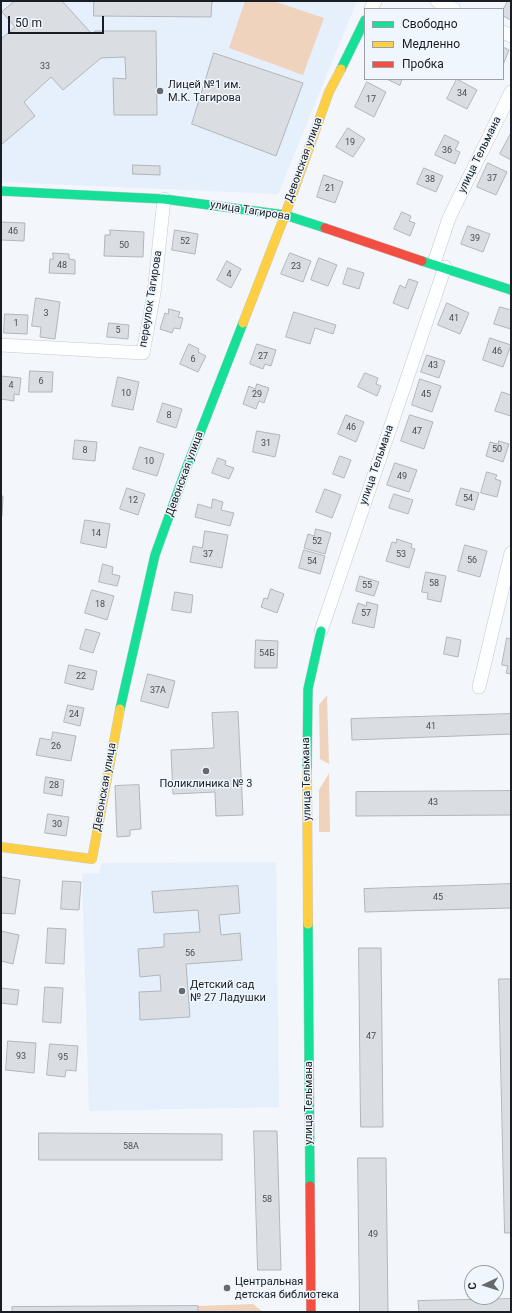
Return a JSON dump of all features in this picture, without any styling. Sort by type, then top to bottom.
[{"type":"street","points":[[437,1],[452,8]]},
{"type":"street","name":"Девонская улица","points":[[1,848],[92,859],[115,732],[155,555],[186,469],[285,214],[329,92],[364,22]]},
{"type":"street","name":"улица Тельмана","points":[[311,1312],[308,689],[321,631],[439,265],[449,218],[511,92]]},
{"type":"street","name":"улица Тагирова","points":[[1,191],[164,199],[285,214],[511,290]]},
{"type":"street","name":"переулок Тагирова","points":[[1,345],[144,353],[154,294],[164,199]]},
{"type":"street","points":[[479,687],[511,553]]},
{"type":"shaded area","name":"Лицей №1 им. М.К. Тагирова","points":[[1,1],[357,1],[278,194],[1,182]]},
{"type":"shaded area","points":[[245,1],[273,1],[324,18],[303,75],[229,48]]},
{"type":"shaded area","points":[[327,695],[329,764],[320,759],[319,705]]},
{"type":"shaded area","points":[[329,773],[330,832],[319,832],[319,790]]},
{"type":"shaded area","name":"Детский сад № 27 Ладушки","points":[[276,862],[279,1107],[89,1111],[82,874],[99,873],[102,863]]},
{"type":"shaded area","points":[[253,1304],[263,1312],[198,1312],[198,1306]]},
{"type":"building","points":[[15,1],[62,1],[92,34],[95,31],[156,31],[157,115],[114,115],[113,78],[126,79],[125,57],[101,58],[63,90],[51,77],[24,102],[35,116],[1,145],[1,39],[15,27],[2,12]]},
{"type":"building","points":[[94,1],[212,1],[211,17],[94,16]]},
{"type":"building","points":[[508,1],[511,1],[511,20],[504,16],[504,8]]},
{"type":"building","points":[[504,48],[509,50],[504,62]]},
{"type":"building","points":[[214,53],[303,83],[276,156],[192,124]]},
{"type":"building","points":[[389,80],[402,80],[400,85]]},
{"type":"building","points":[[456,80],[477,90],[467,109],[447,99]]},
{"type":"building","points":[[367,82],[386,92],[374,117],[355,107]]},
{"type":"building","points":[[348,128],[365,139],[353,157],[336,147]]},
{"type":"building","points":[[511,133],[511,160],[500,154]]},
{"type":"building","points":[[445,135],[459,142],[455,150],[460,152],[455,164],[435,155]]},
{"type":"building","points":[[488,163],[507,172],[496,195],[477,187]]},
{"type":"building","points":[[133,165],[160,166],[160,175],[133,174]]},
{"type":"building","points":[[424,168],[443,176],[436,192],[417,184]]},
{"type":"building","points":[[324,175],[343,182],[335,203],[317,197]]},
{"type":"building","points":[[402,212],[411,216],[409,221],[415,223],[410,236],[394,229]]},
{"type":"building","points":[[1,222],[25,223],[24,241],[1,240]]},
{"type":"building","points":[[468,226],[490,234],[483,252],[461,244]]},
{"type":"building","points":[[110,230],[144,232],[143,257],[104,256],[105,235],[110,235]]},
{"type":"building","points":[[175,230],[198,234],[195,254],[172,250]]},
{"type":"building","points":[[53,253],[69,254],[69,259],[75,260],[75,274],[49,273],[50,259],[53,259]]},
{"type":"building","points":[[290,253],[311,261],[303,282],[281,274]]},
{"type":"building","points":[[319,258],[337,265],[328,286],[311,280]]},
{"type":"building","points":[[227,261],[241,269],[231,288],[217,280]]},
{"type":"building","points":[[348,268],[364,273],[359,289],[343,284]]},
{"type":"building","points":[[409,279],[418,282],[408,309],[393,303],[400,285],[405,288]]},
{"type":"building","points":[[36,298],[60,302],[55,339],[40,337],[41,327],[32,326]]},
{"type":"building","points":[[447,303],[469,313],[460,334],[438,325]]},
{"type":"building","points":[[500,307],[511,310],[511,329],[494,324]]},
{"type":"building","points":[[169,309],[180,312],[178,317],[183,318],[180,329],[174,328],[172,333],[160,329],[165,313],[168,314]]},
{"type":"building","points":[[294,312],[336,325],[333,334],[315,328],[310,344],[286,337]]},
{"type":"building","points":[[5,314],[28,315],[27,334],[4,333]]},
{"type":"building","points":[[109,323],[129,325],[128,339],[107,337]]},
{"type":"building","points":[[490,338],[511,345],[503,367],[483,360]]},
{"type":"building","points":[[189,344],[199,349],[198,352],[206,356],[198,372],[180,364]]},
{"type":"building","points":[[257,344],[276,350],[271,366],[265,364],[263,369],[250,364]]},
{"type":"building","points":[[427,355],[445,361],[439,378],[421,372]]},
{"type":"building","points":[[30,371],[53,372],[52,392],[29,392]]},
{"type":"building","points":[[365,373],[378,378],[376,384],[381,386],[377,396],[358,387]]},
{"type":"building","points":[[1,376],[21,378],[19,395],[14,394],[14,401],[1,399]]},
{"type":"building","points":[[118,377],[139,382],[133,410],[112,406]]},
{"type":"building","points":[[420,379],[441,386],[432,412],[412,405]]},
{"type":"building","points":[[257,384],[269,388],[264,403],[259,401],[256,409],[243,404],[249,386],[255,389]]},
{"type":"building","points":[[502,392],[511,395],[511,416],[495,411]]},
{"type":"building","points":[[163,403],[182,409],[176,428],[157,422]]},
{"type":"building","points":[[346,415],[364,422],[356,442],[338,434]]},
{"type":"building","points":[[410,415],[433,422],[424,449],[401,441]]},
{"type":"building","points":[[257,431],[280,435],[275,457],[253,452]]},
{"type":"building","points":[[75,440],[97,442],[95,461],[73,459]]},
{"type":"building","points":[[499,441],[509,444],[503,462],[486,456],[490,442],[498,444]]},
{"type":"building","points":[[140,447],[164,454],[157,476],[133,469]]},
{"type":"building","points":[[340,456],[351,460],[344,478],[333,474]]},
{"type":"building","points":[[218,458],[226,461],[225,465],[234,468],[229,479],[212,473]]},
{"type":"building","points":[[395,463],[417,470],[409,492],[387,485]]},
{"type":"building","points":[[487,472],[497,475],[495,479],[501,481],[497,497],[481,493]]},
{"type":"building","points":[[127,488],[145,494],[138,515],[120,509]]},
{"type":"building","points":[[461,488],[479,493],[474,510],[456,505]]},
{"type":"building","points":[[325,489],[341,495],[332,518],[316,512]]},
{"type":"building","points":[[394,494],[413,500],[408,514],[389,508]]},
{"type":"building","points":[[1,496],[3,496],[2,516],[1,516]]},
{"type":"building","points":[[213,499],[223,502],[221,510],[234,513],[230,526],[195,517],[198,504],[211,508]]},
{"type":"building","points":[[85,520],[110,524],[106,548],[81,543]]},
{"type":"building","points":[[316,529],[331,533],[325,554],[304,548],[308,534],[314,536]]},
{"type":"building","points":[[205,531],[228,535],[222,568],[190,562],[193,546],[202,548]]},
{"type":"building","points":[[397,539],[412,544],[411,548],[415,549],[409,568],[386,561],[392,542],[396,543]]},
{"type":"building","points":[[465,545],[487,551],[480,577],[458,571]]},
{"type":"building","points":[[304,550],[325,556],[320,574],[299,568]]},
{"type":"building","points":[[103,564],[113,567],[112,574],[120,576],[117,586],[99,582]]},
{"type":"building","points":[[426,572],[446,576],[441,602],[427,599],[428,593],[422,592]]},
{"type":"building","points":[[360,576],[379,582],[374,596],[356,591]]},
{"type":"building","points":[[271,589],[284,594],[277,613],[261,607],[264,598],[267,599]]},
{"type":"building","points":[[92,590],[114,596],[107,620],[85,613]]},
{"type":"building","points":[[175,592],[193,595],[191,613],[172,610]]},
{"type":"building","points":[[367,602],[378,605],[374,628],[352,623],[358,603],[366,606]]},
{"type":"building","points":[[86,629],[100,633],[93,653],[80,649]]},
{"type":"building","points":[[447,637],[461,640],[458,657],[444,654]]},
{"type":"building","points":[[507,638],[511,639],[511,674],[506,673],[508,666],[502,665]]},
{"type":"building","points":[[256,640],[278,641],[277,668],[255,668]]},
{"type":"building","points":[[69,665],[97,671],[93,690],[65,683]]},
{"type":"building","points":[[148,674],[175,681],[168,708],[141,701]]},
{"type":"building","points":[[68,705],[84,708],[80,726],[64,722]]},
{"type":"building","name":"Поликлиника № 3","points":[[238,712],[243,815],[216,816],[215,792],[173,794],[171,750],[214,748],[212,713]]},
{"type":"building","points":[[511,714],[511,734],[352,740],[351,719]]},
{"type":"building","points":[[53,732],[76,736],[71,761],[36,755],[40,738],[51,740]]},
{"type":"building","points":[[46,777],[64,780],[62,796],[44,793]]},
{"type":"building","points":[[139,785],[141,829],[130,830],[130,836],[117,837],[115,786]]},
{"type":"building","points":[[511,791],[511,815],[356,816],[356,792]]},
{"type":"building","points":[[48,814],[69,817],[66,836],[45,833]]},
{"type":"building","points":[[1,877],[20,880],[15,914],[1,913]]},
{"type":"building","points":[[63,881],[81,882],[79,910],[61,909]]},
{"type":"building","points":[[511,884],[511,908],[365,912],[364,889]]},
{"type":"building","points":[[238,886],[240,913],[219,915],[221,935],[240,933],[242,960],[186,964],[190,1017],[140,1020],[139,992],[161,991],[160,975],[140,977],[138,949],[164,947],[164,934],[200,932],[198,910],[154,913],[152,892]]},
{"type":"building","points":[[48,928],[66,929],[64,964],[46,963]]},
{"type":"building","points":[[1,931],[19,935],[13,964],[1,961]]},
{"type":"building","points":[[359,948],[381,948],[383,1127],[361,1127]]},
{"type":"building","points":[[499,979],[511,979],[511,1233],[505,1233]]},
{"type":"building","points":[[45,987],[63,988],[61,1023],[43,1022]]},
{"type":"building","points":[[1,988],[19,990],[17,1005],[1,1003]]},
{"type":"building","points":[[8,1041],[36,1043],[34,1073],[6,1070]]},
{"type":"building","points":[[50,1044],[78,1046],[76,1071],[66,1070],[65,1077],[47,1075]]},
{"type":"building","points":[[254,1131],[277,1131],[281,1270],[258,1270]]},
{"type":"building","points":[[39,1133],[222,1134],[222,1160],[39,1160]]},
{"type":"building","points":[[358,1158],[386,1158],[388,1312],[360,1312]]},
{"type":"building","points":[[504,1299],[511,1299],[511,1312],[419,1312],[418,1301],[464,1300],[464,1305],[504,1305]]},
{"type":"building","points":[[198,1306],[198,1312],[12,1312],[12,1307]]},
{"type":"traffic: fast","points":[[341,69],[364,22]]},
{"type":"traffic: fast","points":[[1,191],[164,199],[285,215],[325,228]]},
{"type":"traffic: fast","points":[[422,261],[511,290]]},
{"type":"traffic: fast","points":[[120,709],[155,555],[186,469],[243,323]]},
{"type":"traffic: fast","points":[[307,770],[308,689],[321,631]]},
{"type":"traffic: fast","points":[[308,924],[310,1186]]},
{"type":"traffic: slow","points":[[243,323],[285,215],[329,92],[341,69]]},
{"type":"traffic: slow","points":[[1,847],[92,859],[120,709]]},
{"type":"traffic: slow","points":[[307,770],[308,924]]},
{"type":"traffic: jam","points":[[325,228],[422,261]]},
{"type":"traffic: jam","points":[[310,1186],[311,1312]]},
{"type":"place","name":"Лицей №1 им. М.К. Тагирова","points":[[160,91]]},
{"type":"place","name":"Поликлиника № 3","points":[[206,771]]},
{"type":"place","name":"Детский сад № 27 Ладушки","points":[[182,991]]},
{"type":"place","name":"Центральная детская библиотека","points":[[227,1288]]}]
